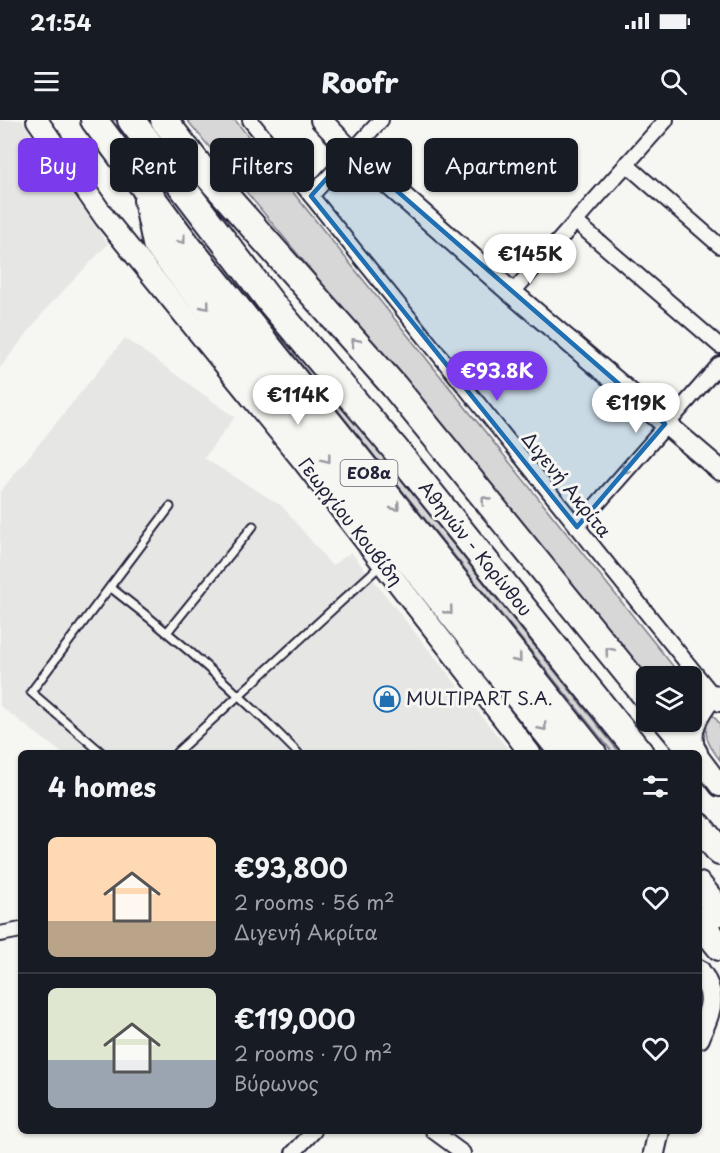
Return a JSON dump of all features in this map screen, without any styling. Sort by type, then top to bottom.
[{"type":"highway","name":"Αθηνών - Κορίνθου","points":[[94,120],[146,194],[591,750]]},
{"type":"highway","name":"Αθηνών - Κορίνθου","points":[[131,120],[265,295],[395,449],[638,750]]},
{"type":"highway","points":[[164,120],[201,168],[394,386],[636,684]]},
{"type":"highway","points":[[146,194],[156,244],[561,750]]},
{"type":"highway","points":[[677,732],[692,750]]},
{"type":"highway","points":[[702,830],[720,852]]},
{"type":"highway","points":[[702,890],[720,912]]},
{"type":"highway","points":[[702,925],[720,947]]},
{"type":"street","name":"Γεωργίου Κουβίδη","points":[[37,120],[105,218],[383,564],[528,750]]},
{"type":"street","name":"Διγενή Ακρίτα","points":[[250,120],[717,699]]},
{"type":"street","points":[[321,120],[338,138]]},
{"type":"street","points":[[364,138],[381,120]]},
{"type":"street","points":[[512,293],[666,120]]},
{"type":"street","points":[[626,164],[720,246]]},
{"type":"street","points":[[311,196],[326,180]]},
{"type":"street","points":[[397,192],[720,470]]},
{"type":"street","points":[[576,222],[720,346]]},
{"type":"street","points":[[577,527],[720,364]]},
{"type":"street","points":[[695,750],[691,738],[697,718],[717,699]]},
{"type":"street","points":[[702,762],[720,786]]},
{"type":"street","points":[[0,934],[18,931]]},
{"type":"street","points":[[702,973],[710,985],[713,997],[702,1029]]},
{"type":"street","points":[[293,1153],[311,1134]]},
{"type":"street","points":[[437,1134],[463,1153]]},
{"type":"street","points":[[654,1153],[658,1134]]},
{"type":"lane","points":[[99,750],[31,692],[170,507]]},
{"type":"lane","points":[[168,631],[253,526]]},
{"type":"lane","points":[[179,750],[383,564]]},
{"type":"lane","points":[[110,587],[168,631],[240,694],[295,750]]},
{"type":"highlighted area","points":[[351,151],[665,424],[577,527],[311,196]]},
{"type":"shaded area","points":[[0,120],[22,120],[34,138],[18,138],[18,192],[72,192],[108,244],[47,308],[0,368]]},
{"type":"shaded area","points":[[111,120],[118,120],[132,138],[124,138]]},
{"type":"shaded area","points":[[187,120],[235,120],[249,138],[210,138],[210,148]]},
{"type":"shaded area","points":[[165,192],[173,192],[618,750],[611,750]]},
{"type":"shaded area","points":[[246,192],[293,192],[673,666],[638,666]]},
{"type":"shaded area","points":[[125,338],[235,417],[204,458],[282,506],[332,566],[351,552],[509,750],[58,750],[0,706],[0,492]]},
{"type":"shaded area","points":[[712,714],[720,724],[720,760],[712,749],[706,733],[706,727]]},
{"type":"place","name":"MULTIPART S.A.","points":[[387,699]]}]
